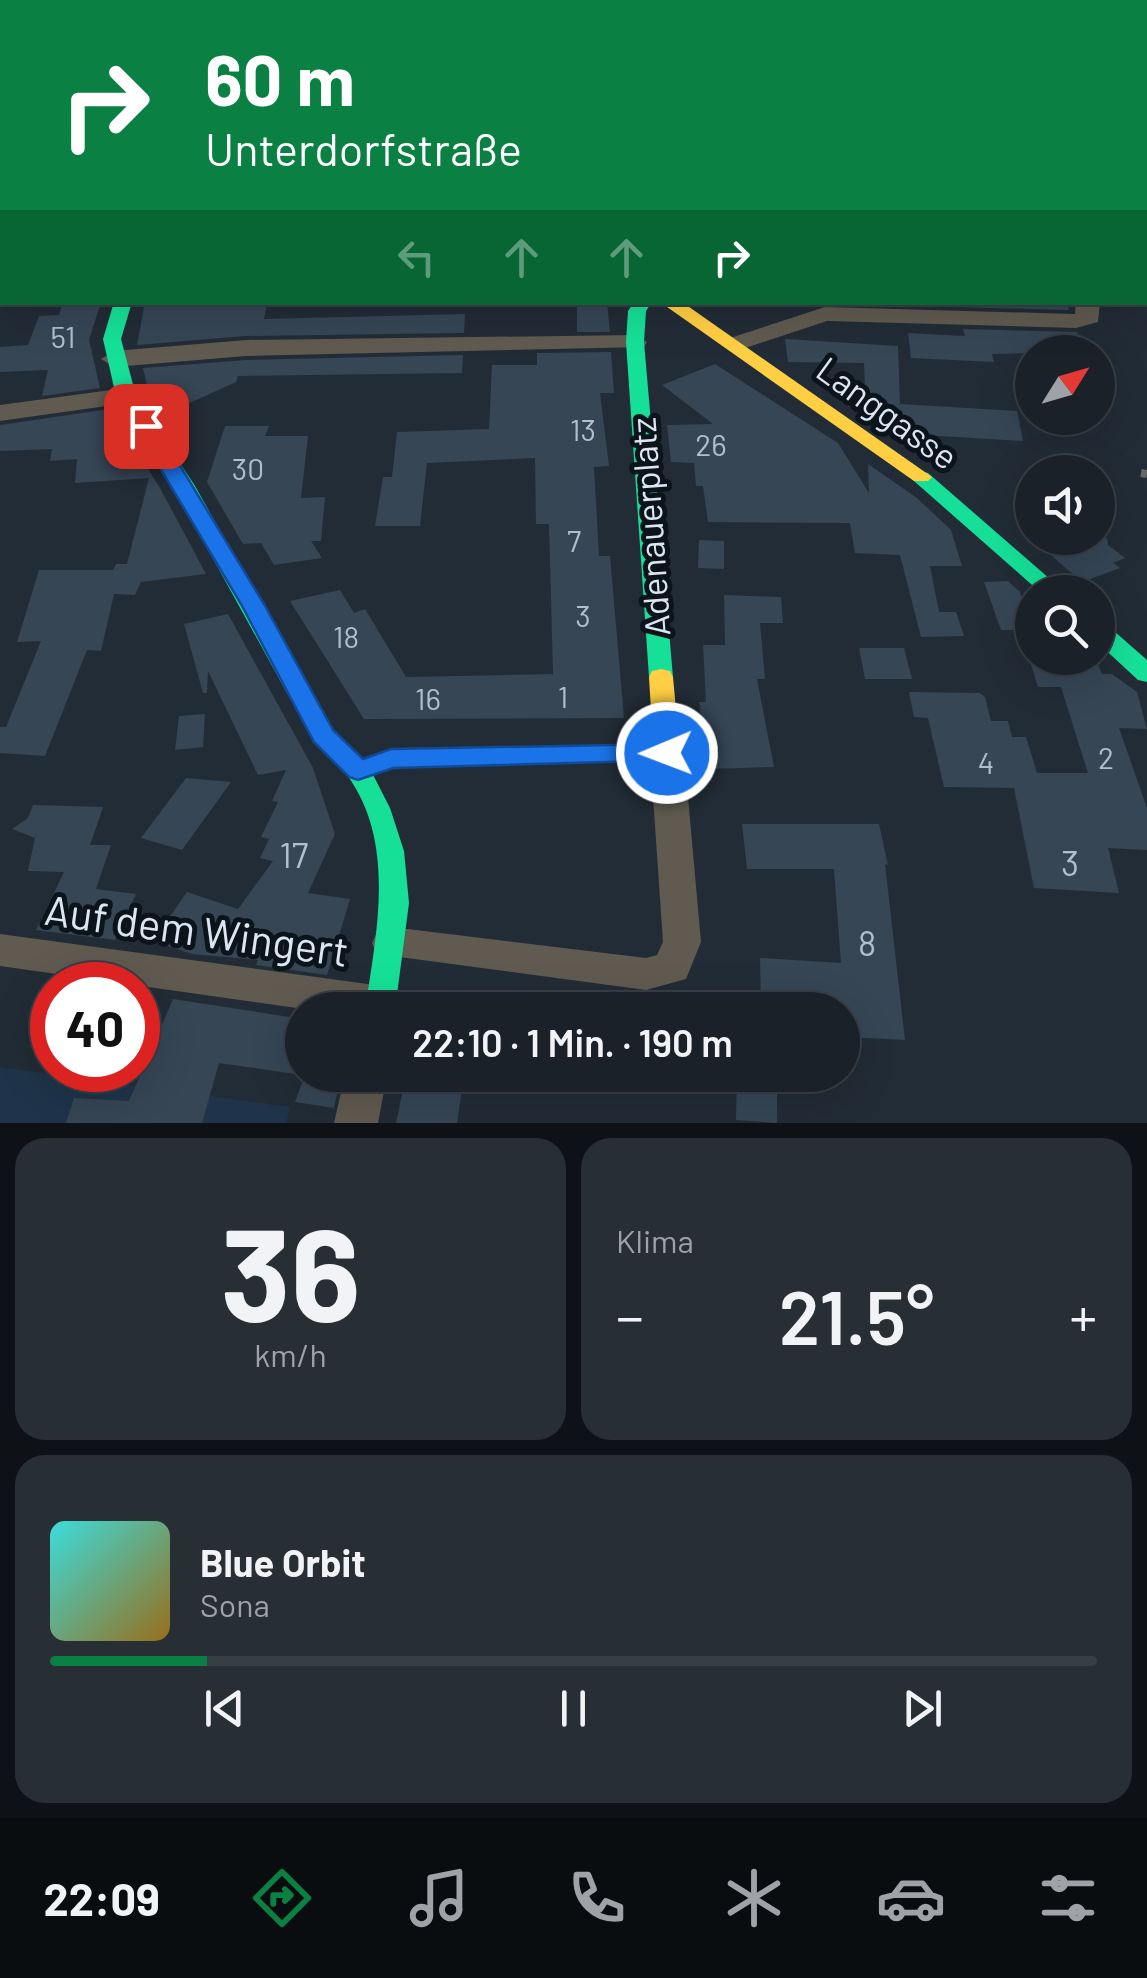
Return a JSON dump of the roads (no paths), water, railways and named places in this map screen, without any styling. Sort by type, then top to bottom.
[{"type":"street","points":[[121,305],[112,339],[126,396],[202,517],[323,736],[358,770],[377,808],[390,851],[394,903],[383,992]]},
{"type":"street","name":"Adenauerplatz","points":[[392,942],[646,974],[672,966],[682,942],[635,342],[636,311],[641,305]]},
{"type":"street","name":"Langgasse","points":[[674,305],[934,486],[1035,575]]},
{"type":"street","points":[[733,344],[825,314],[1076,322],[1089,317],[1088,305]]},
{"type":"street","points":[[114,359],[246,348],[635,342]]},
{"type":"street","points":[[0,412],[126,396]]},
{"type":"street","points":[[1115,645],[1147,674]]},
{"type":"street","points":[[358,770],[391,758],[667,753]]},
{"type":"street","name":"Auf dem Wingert","points":[[0,950],[286,992]]},
{"type":"street","points":[[356,1123],[362,1092]]},
{"type":"railway","points":[[1141,473],[1147,474]]}]
